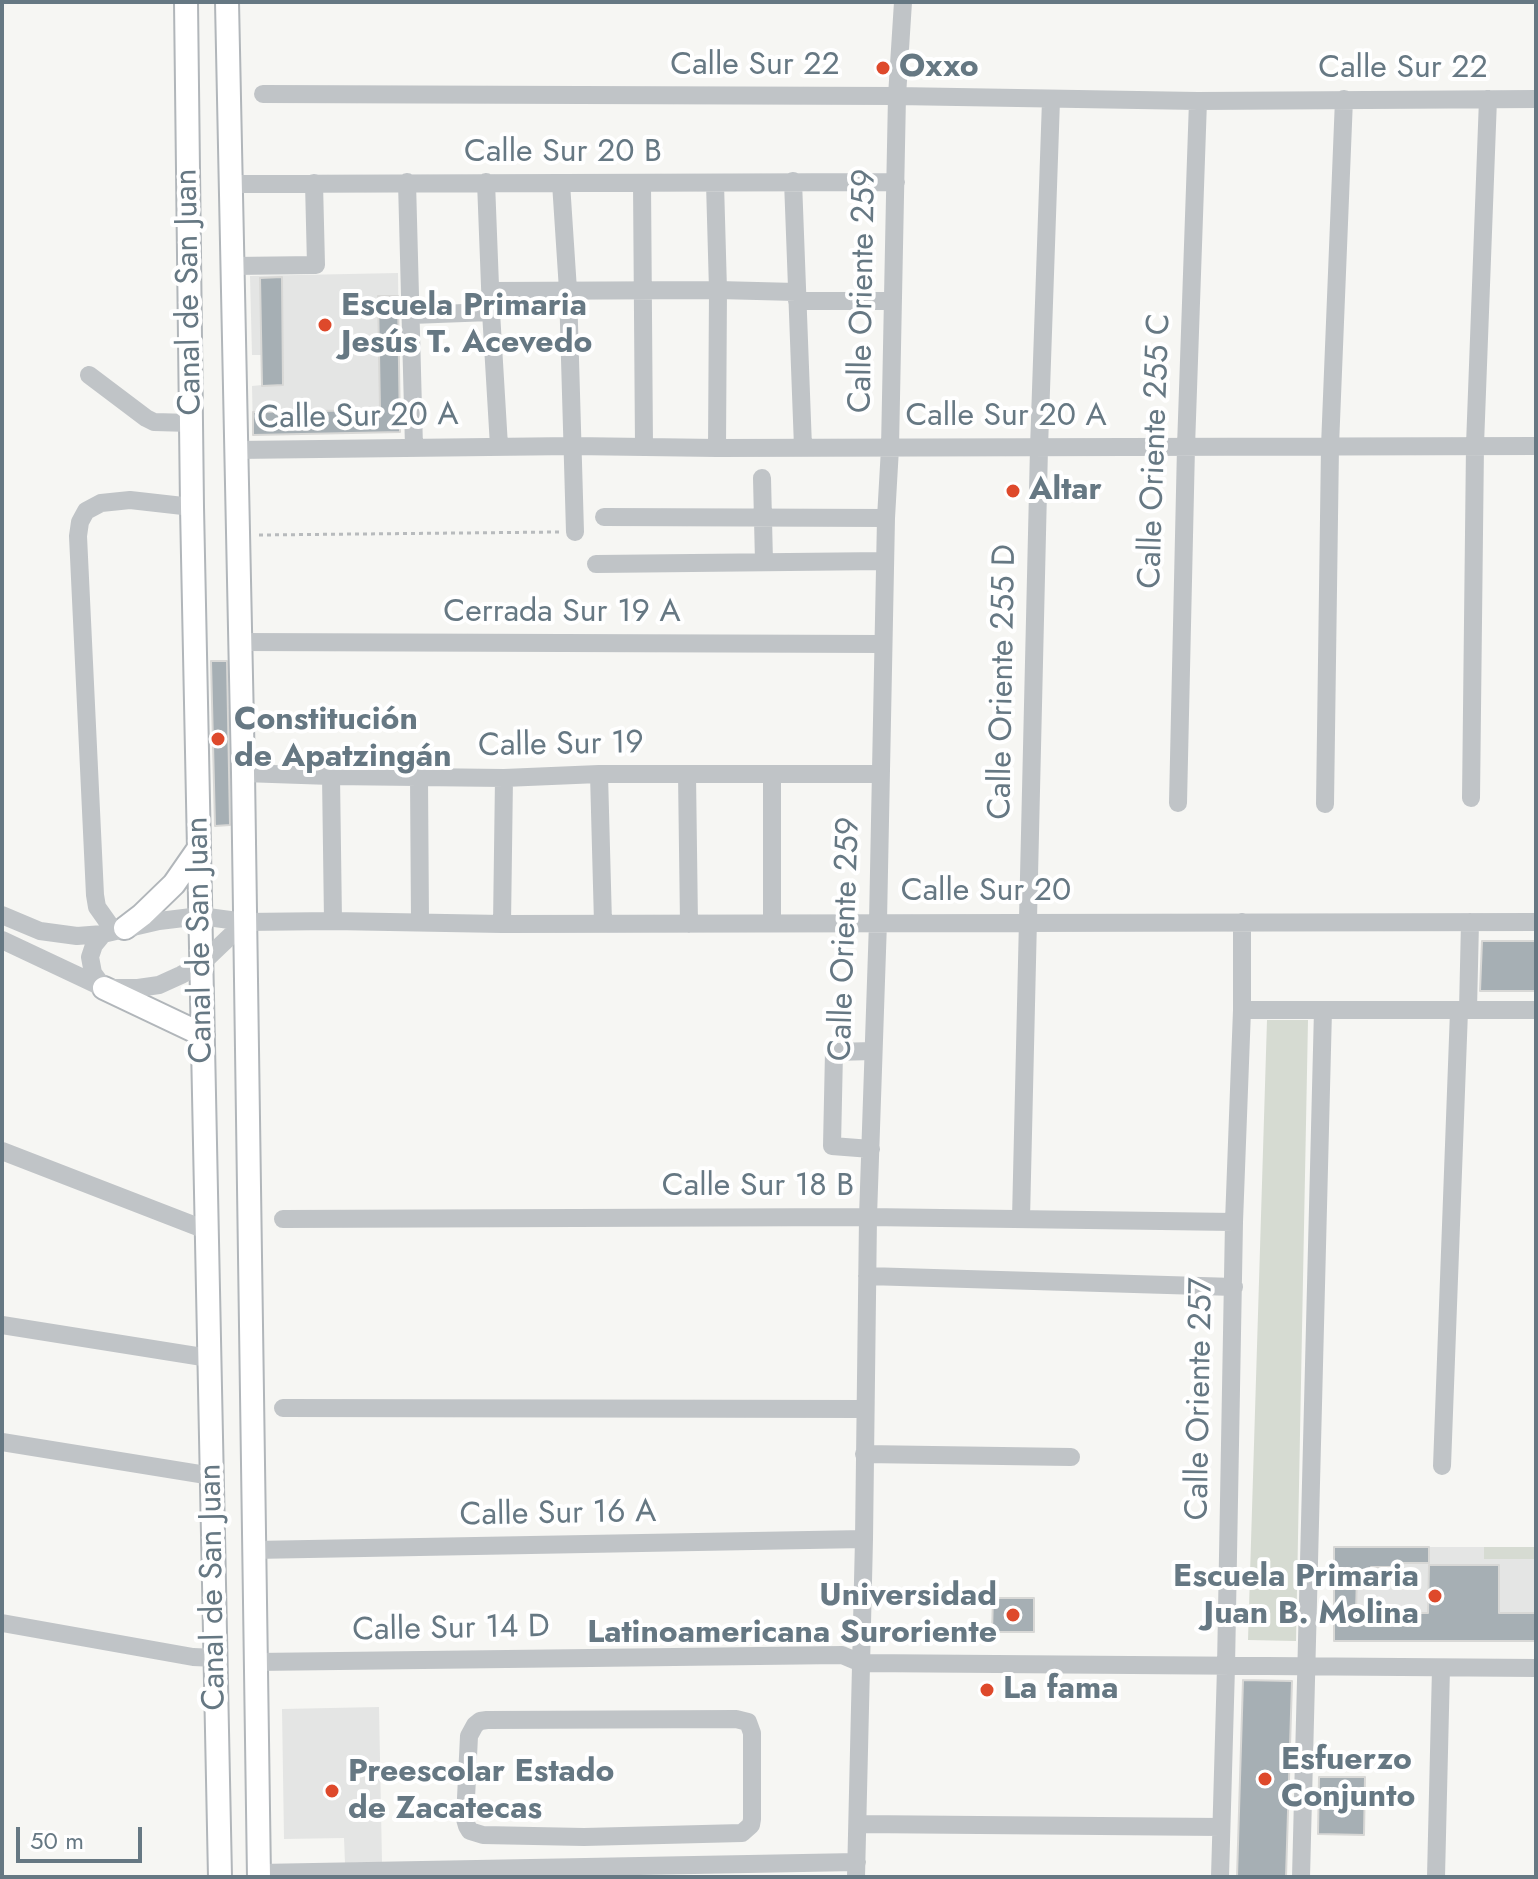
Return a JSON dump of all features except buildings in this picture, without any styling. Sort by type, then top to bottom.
[{"type":"main road","name":"Canal de San Juan","points":[[186,2],[192,507],[220,1877]]},
{"type":"main road","name":"Canal de San Juan","points":[[227,2],[243,773],[259,1875]]},
{"type":"main road","points":[[114,931],[142,915],[166,892],[199,848]]},
{"type":"main road","points":[[104,988],[203,1035]]},
{"type":"street","name":"Calle Oriente 259","points":[[856,1869],[868,1217],[897,96],[903,2]]},
{"type":"street","name":"Calle Sur 22","points":[[263,94],[897,96],[1198,101],[1536,99]]},
{"type":"street","points":[[1325,804],[1330,446],[1344,99]]},
{"type":"street","points":[[1471,798],[1475,445],[1488,99]]},
{"type":"street","name":"Calle Oriente 255 D","points":[[1021,1219],[1039,448],[1051,100]]},
{"type":"street","name":"Calle Oriente 255 C","points":[[1178,803],[1198,101]]},
{"type":"street","points":[[793,181],[803,447]]},
{"type":"street","points":[[407,182],[414,447]]},
{"type":"street","points":[[486,182],[499,446]]},
{"type":"street","name":"Calle Sur 20 B","points":[[230,184],[896,182]]},
{"type":"street","points":[[233,266],[316,265],[314,183]]},
{"type":"street","points":[[561,183],[568,290],[575,532]]},
{"type":"street","points":[[642,183],[644,447]]},
{"type":"street","points":[[715,183],[717,448]]},
{"type":"street","points":[[491,291],[718,290],[893,301]]},
{"type":"street","points":[[411,315],[491,312]]},
{"type":"street","points":[[89,375],[154,422],[191,423]]},
{"type":"street","name":"Calle Sur 20 A","points":[[236,450],[499,446],[1536,446]]},
{"type":"street","points":[[762,478],[764,562]]},
{"type":"street","points":[[104,988],[93,973],[90,957],[94,945],[114,931],[97,907],[95,895],[78,536],[80,522],[86,511],[101,503],[130,500],[192,507]]},
{"type":"street","points":[[604,517],[886,518]]},
{"type":"street","points":[[596,564],[885,561]]},
{"type":"street","name":"Cerrada Sur 19 A","points":[[240,642],[883,644]]},
{"type":"street","name":"Calle Sur 19","points":[[243,773],[419,778],[599,774],[880,774]]},
{"type":"street","points":[[599,774],[603,923]]},
{"type":"street","points":[[687,774],[689,924]]},
{"type":"street","points":[[772,774],[772,923]]},
{"type":"street","points":[[331,776],[333,921]]},
{"type":"street","points":[[419,778],[420,922]]},
{"type":"street","points":[[502,924],[504,778]]},
{"type":"street","points":[[42,946],[77,936],[90,923],[97,907]]},
{"type":"street","points":[[2,915],[40,931],[77,936]]},
{"type":"street","name":"Calle Sur 20","points":[[77,936],[200,916],[245,922],[502,924],[1536,922]]},
{"type":"street","points":[[2,940],[104,988],[138,988],[159,985],[201,964],[245,922]]},
{"type":"street","name":"Calle Oriente 257","points":[[1220,1877],[1242,922]]},
{"type":"street","points":[[1442,1466],[1470,922]]},
{"type":"street","points":[[2,927],[42,946],[104,988]]},
{"type":"street","points":[[1242,1010],[1536,1010]]},
{"type":"street","points":[[1301,1877],[1323,1010]]},
{"type":"street","points":[[871,1149],[832,1146],[834,1052],[873,1051]]},
{"type":"street","points":[[2,1151],[206,1230]]},
{"type":"street","name":"Calle Sur 18 B","points":[[283,1219],[868,1217],[1234,1222]]},
{"type":"street","points":[[867,1276],[1234,1287]]},
{"type":"street","points":[[2,1325],[209,1358]]},
{"type":"street","points":[[283,1408],[865,1409]]},
{"type":"street","points":[[2,1442],[212,1476]]},
{"type":"street","points":[[864,1454],[1071,1457]]},
{"type":"street","name":"Calle Sur 16 A","points":[[253,1550],[864,1539]]},
{"type":"street","points":[[2,1623],[193,1657],[215,1658]]},
{"type":"street","name":"Calle Sur 14 D","points":[[255,1662],[842,1655],[861,1663],[1536,1668]]},
{"type":"street","points":[[1436,1877],[1441,1668]]},
{"type":"street","points":[[736,1719],[748,1722],[752,1733],[752,1819],[747,1830],[736,1834],[584,1837],[483,1835],[470,1831],[465,1819],[469,1736],[475,1725],[487,1720],[736,1719]]},
{"type":"street","points":[[858,1824],[1221,1827]]},
{"type":"street","points":[[581,1868],[584,1837]]},
{"type":"street","points":[[259,1875],[581,1868],[856,1869]]},
{"type":"path","points":[[238,535],[575,532]]},
{"type":"shaded area","name":"Escuela Primaria Jesús T. Acevedo","points":[[398,273],[400,432],[253,435],[252,386],[262,385],[262,355],[252,355],[250,276]]},
{"type":"shaded area","points":[[1267,1020],[1308,1020],[1296,1641],[1248,1640]]},
{"type":"shaded area","name":"Escuela Primaria Juan B. Molina","points":[[1334,1547],[1536,1547],[1536,1641],[1333,1641]]},
{"type":"shaded area","points":[[1484,1547],[1536,1547],[1536,1559],[1484,1559]]},
{"type":"shaded area","name":"Preescolar Estado de Zacatecas","points":[[379,1707],[382,1862],[345,1863],[344,1838],[284,1839],[282,1709]]},
{"type":"place","name":"Oxxo","points":[[883,68]]},
{"type":"place","name":"Escuela Primaria Jesús T. Acevedo","points":[[325,325]]},
{"type":"place","name":"Altar","points":[[1013,491]]},
{"type":"place","name":"Constitución de Apatzingán","points":[[218,739]]},
{"type":"place","name":"Escuela Primaria Juan B. Molina","points":[[1435,1596]]},
{"type":"place","name":"Universidad Latinoamericana Suroriente","points":[[1013,1615]]},
{"type":"place","name":"La fama","points":[[987,1690]]},
{"type":"place","name":"Esfuerzo Conjunto","points":[[1265,1779]]},
{"type":"place","name":"Preescolar Estado de Zacatecas","points":[[332,1791]]}]
